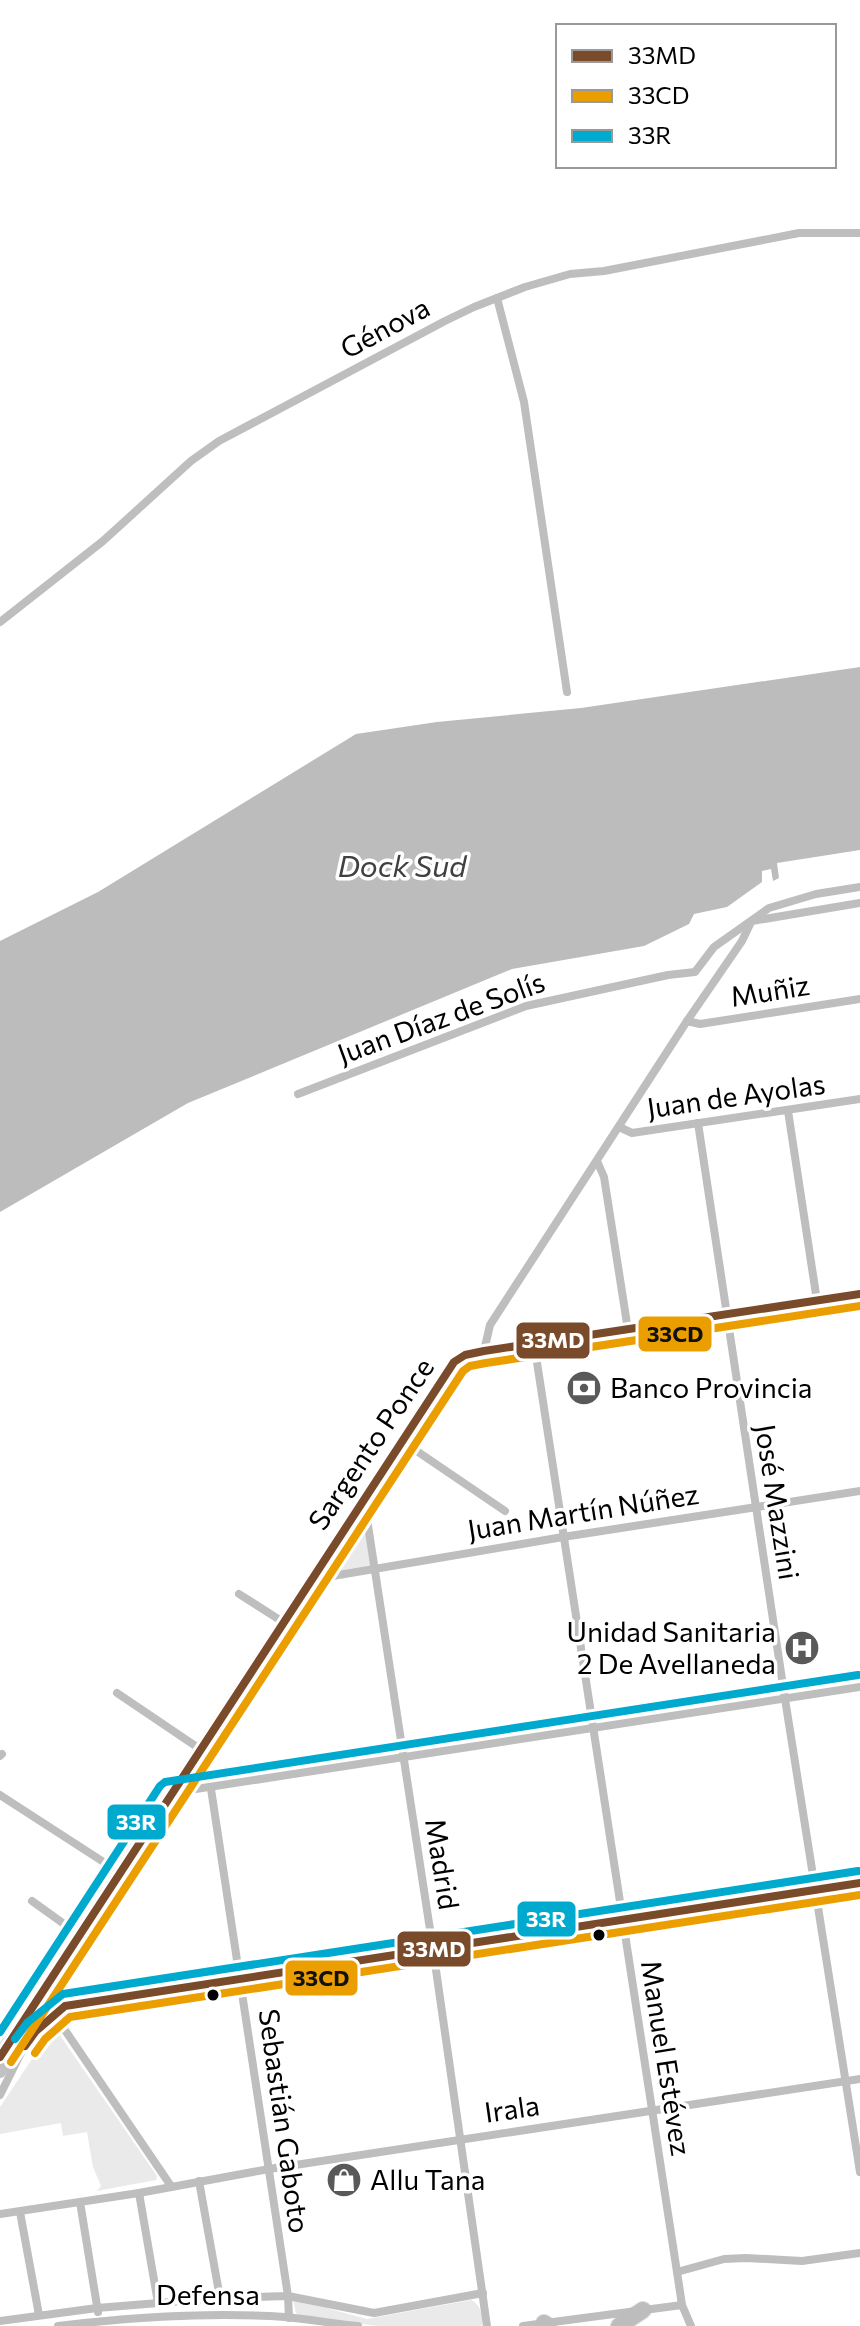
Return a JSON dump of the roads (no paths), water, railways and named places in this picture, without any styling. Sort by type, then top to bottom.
[{"type":"highway","points":[[619,2326],[643,2310]]},
{"type":"main road","name":"Sargento Ponce","points":[[2,2051],[448,1368],[460,1357],[860,1294]]},
{"type":"main road","points":[[44,1987],[53,2002],[65,2006],[860,1883]]},
{"type":"main road","points":[[0,2072],[36,2031],[65,2006]]},
{"type":"street","name":"Génova","points":[[0,622],[103,541],[191,461],[219,441],[445,321],[525,287],[570,274],[604,271],[799,233],[860,233]]},
{"type":"street","points":[[497,298],[527,419],[567,692]]},
{"type":"street","name":"Juan Díaz de Solís","points":[[298,1094],[526,1006],[695,972],[714,947],[769,908],[816,894],[860,887]]},
{"type":"street","points":[[484,1351],[490,1325],[742,941],[751,921],[859,902]]},
{"type":"street","name":"Muñiz","points":[[687,1021],[700,1024],[860,999]]},
{"type":"street","name":"Juan de Ayolas","points":[[619,1127],[632,1133],[860,1099]]},
{"type":"street","points":[[788,1111],[817,1301]]},
{"type":"street","name":"José Mazzini","points":[[698,1123],[860,2172]]},
{"type":"street","points":[[597,1161],[604,1177],[628,1330]]},
{"type":"street","name":"Manuel Estévez","points":[[534,1343],[682,2305],[691,2326]]},
{"type":"street","points":[[402,1441],[505,1511]]},
{"type":"street","name":"Juan Martín Núñez","points":[[314,1573],[327,1577],[860,1491]]},
{"type":"street","name":"Madrid","points":[[358,1507],[367,1519],[487,2326]]},
{"type":"street","points":[[239,1594],[283,1622]]},
{"type":"street","points":[[170,1793],[860,1687]]},
{"type":"street","points":[[117,1693],[200,1749]]},
{"type":"street","name":"Sebastián Gaboto","points":[[211,1789],[289,2318]]},
{"type":"street","points":[[0,1795],[119,1872]]},
{"type":"street","points":[[32,1901],[78,1934]]},
{"type":"street","points":[[54,2014],[171,2186]]},
{"type":"street","points":[[0,2095],[25,2046]]},
{"type":"street","name":"Irala","points":[[0,2214],[269,2169],[860,2079]]},
{"type":"street","points":[[199,2181],[220,2298]]},
{"type":"street","points":[[139,2193],[158,2303]]},
{"type":"street","points":[[80,2202],[99,2321]]},
{"type":"street","points":[[20,2212],[39,2315]]},
{"type":"street","points":[[677,2272],[724,2259],[802,2261],[860,2253]]},
{"type":"street","points":[[0,2321],[97,2308],[288,2296],[374,2313],[483,2293]]},
{"type":"street","points":[[523,2326],[682,2305]]},
{"type":"street","name":"Defensa","points":[[58,2326],[190,2315],[289,2318],[358,2326]]},
{"type":"water","name":"Dock Sud","points":[[860,667],[860,850],[777,863],[779,878],[773,881],[771,869],[762,871],[762,882],[727,907],[694,914],[689,924],[644,946],[512,969],[188,1103],[0,1212],[0,941],[98,892],[356,734],[437,722],[581,708]]},
{"type":"place","name":"Banco Provincia","points":[[584,1388]]},
{"type":"place","name":"Unidad Sanitaria 2 De Avellaneda","points":[[802,1648]]},
{"type":"place","name":"Allu Tana","points":[[344,2180]]}]
